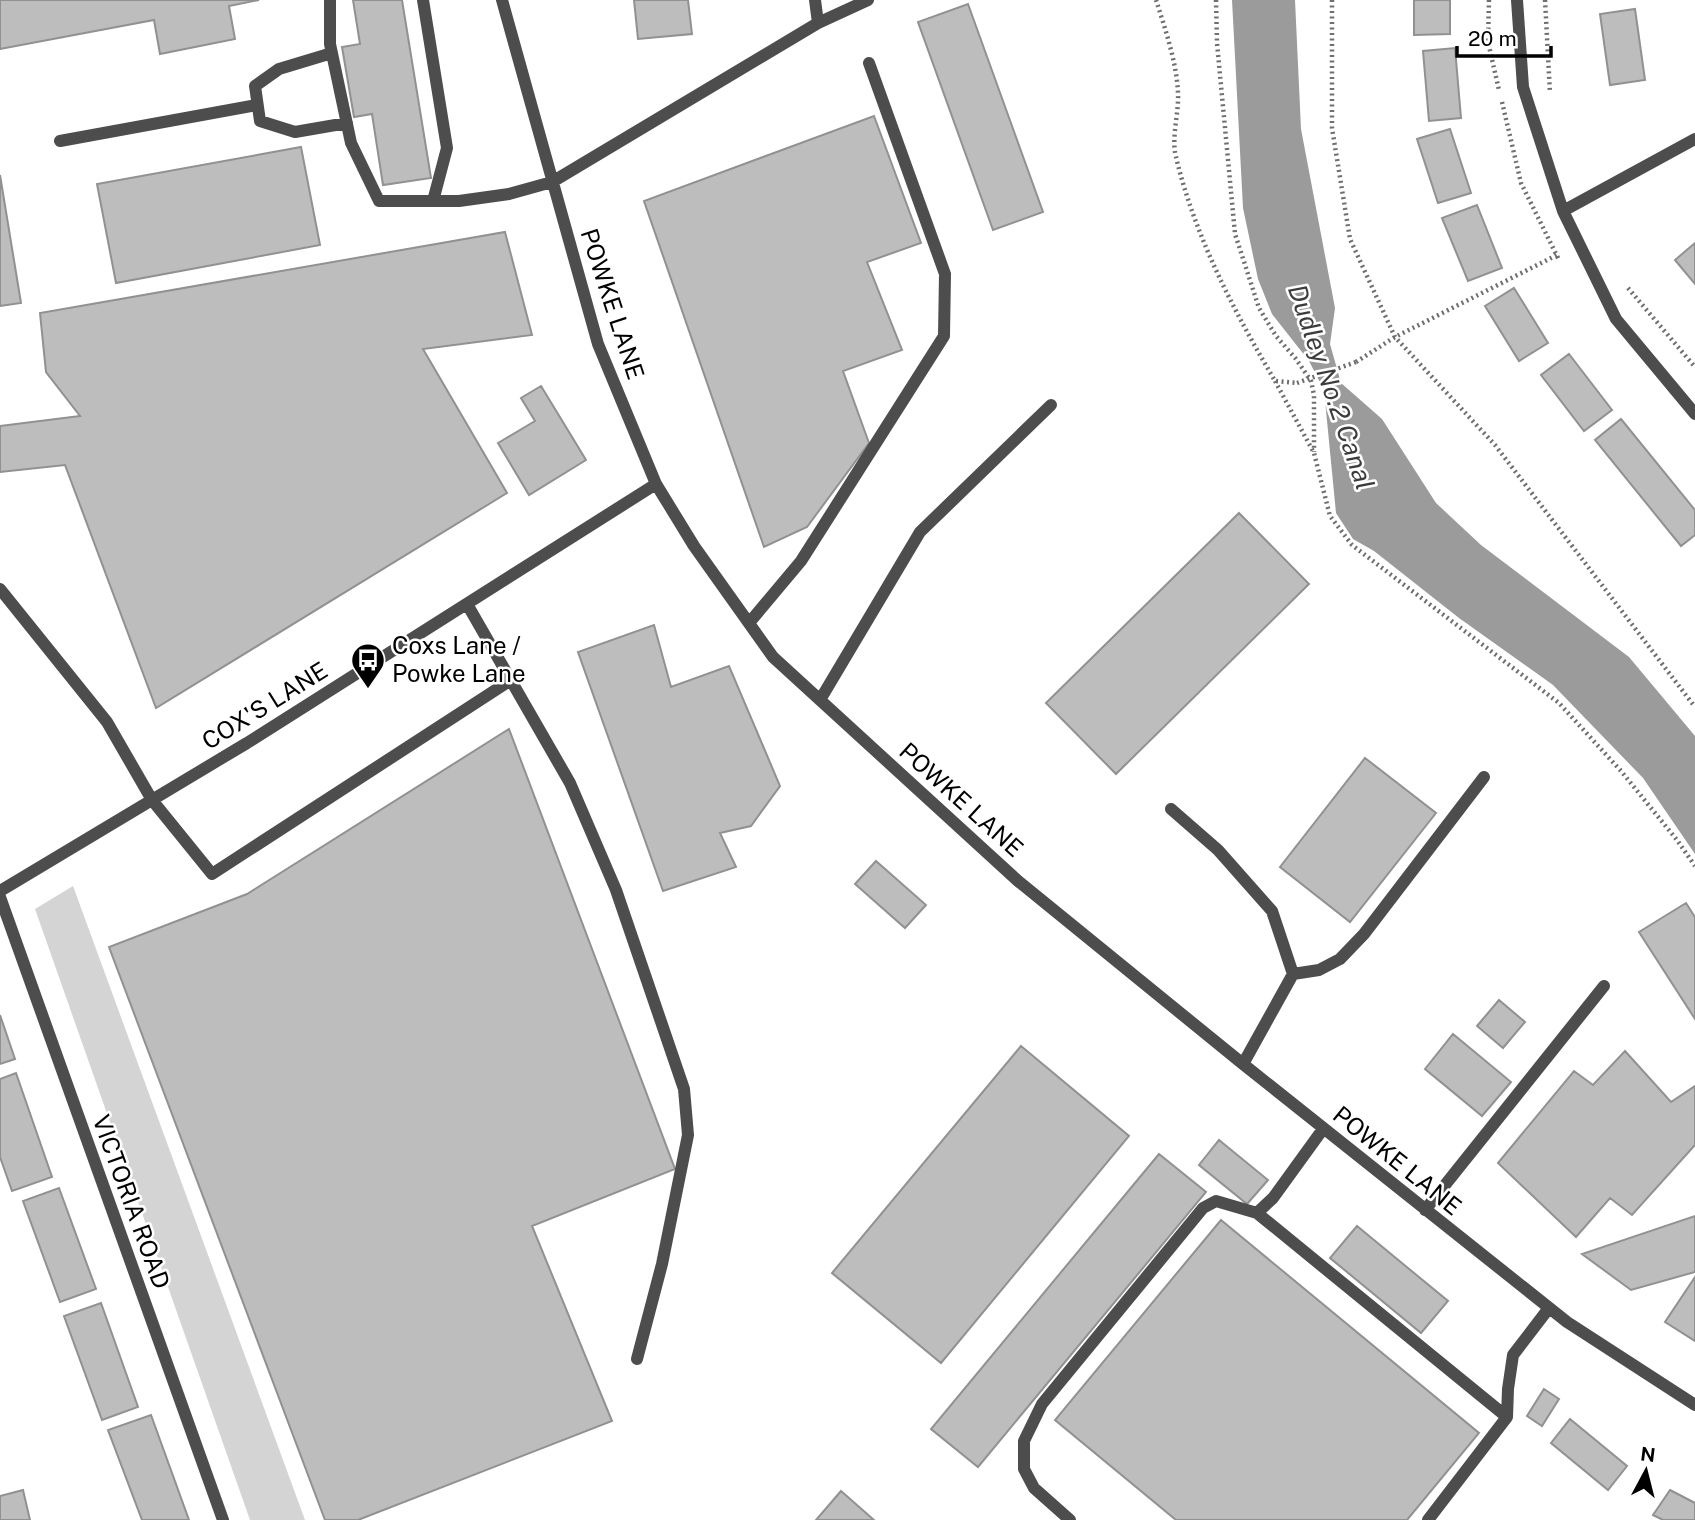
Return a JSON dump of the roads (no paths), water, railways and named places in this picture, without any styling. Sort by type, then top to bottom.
[{"type":"street","points":[[330,0],[330,44],[351,143],[379,201],[459,201],[509,194],[552,182],[818,23],[868,0]]},
{"type":"street","points":[[423,0],[447,148],[433,201]]},
{"type":"street","name":"POWKE LANE","points":[[502,0],[598,344],[656,484],[694,546],[773,657],[1018,881],[1243,1064],[1567,1322],[1695,1405]]},
{"type":"street","points":[[815,0],[818,23]]},
{"type":"street","points":[[1517,0],[1523,87],[1563,211],[1616,319],[1695,414]]},
{"type":"street","points":[[332,53],[279,69],[255,86],[260,121],[295,132],[347,123]]},
{"type":"street","points":[[749,623],[801,561],[944,336],[945,274],[869,63]]},
{"type":"street","points":[[60,141],[257,105]]},
{"type":"street","points":[[1563,211],[1695,139]]},
{"type":"street","points":[[820,700],[920,531],[1051,405]]},
{"type":"street","name":"COX'S LANE","points":[[0,891],[247,743],[656,484]]},
{"type":"street","points":[[0,589],[107,722],[152,800],[212,874],[511,680]]},
{"type":"street","points":[[467,604],[570,783],[616,890],[684,1089],[688,1135],[662,1264],[637,1359]]},
{"type":"street","points":[[1293,974],[1319,971],[1340,959],[1364,934],[1484,777]]},
{"type":"street","points":[[1171,808],[1218,850],[1272,911],[1293,974],[1243,1064]]},
{"type":"street","name":"VICTORIA ROAD","points":[[0,897],[223,1520]]},
{"type":"street","points":[[1425,1210],[1604,986]]},
{"type":"street","points":[[1257,1213],[1273,1198],[1324,1129]]},
{"type":"street","points":[[1070,1520],[1034,1488],[1024,1469],[1024,1441],[1042,1404],[1203,1208],[1216,1202],[1257,1213],[1507,1417]]},
{"type":"street","points":[[1428,1520],[1507,1417],[1513,1355],[1549,1308]]},
{"type":"water","name":"Dudley No.2 Canal","points":[[1232,0],[1295,0],[1301,129],[1335,308],[1330,344],[1341,383],[1382,419],[1436,503],[1481,545],[1629,657],[1695,736],[1695,854],[1643,778],[1553,685],[1459,618],[1374,551],[1353,539],[1336,513],[1324,390],[1309,361],[1272,314],[1258,279],[1243,208]]},
{"type":"place","name":"Coxs Lane / Powke Lane","points":[[368,690]]}]
